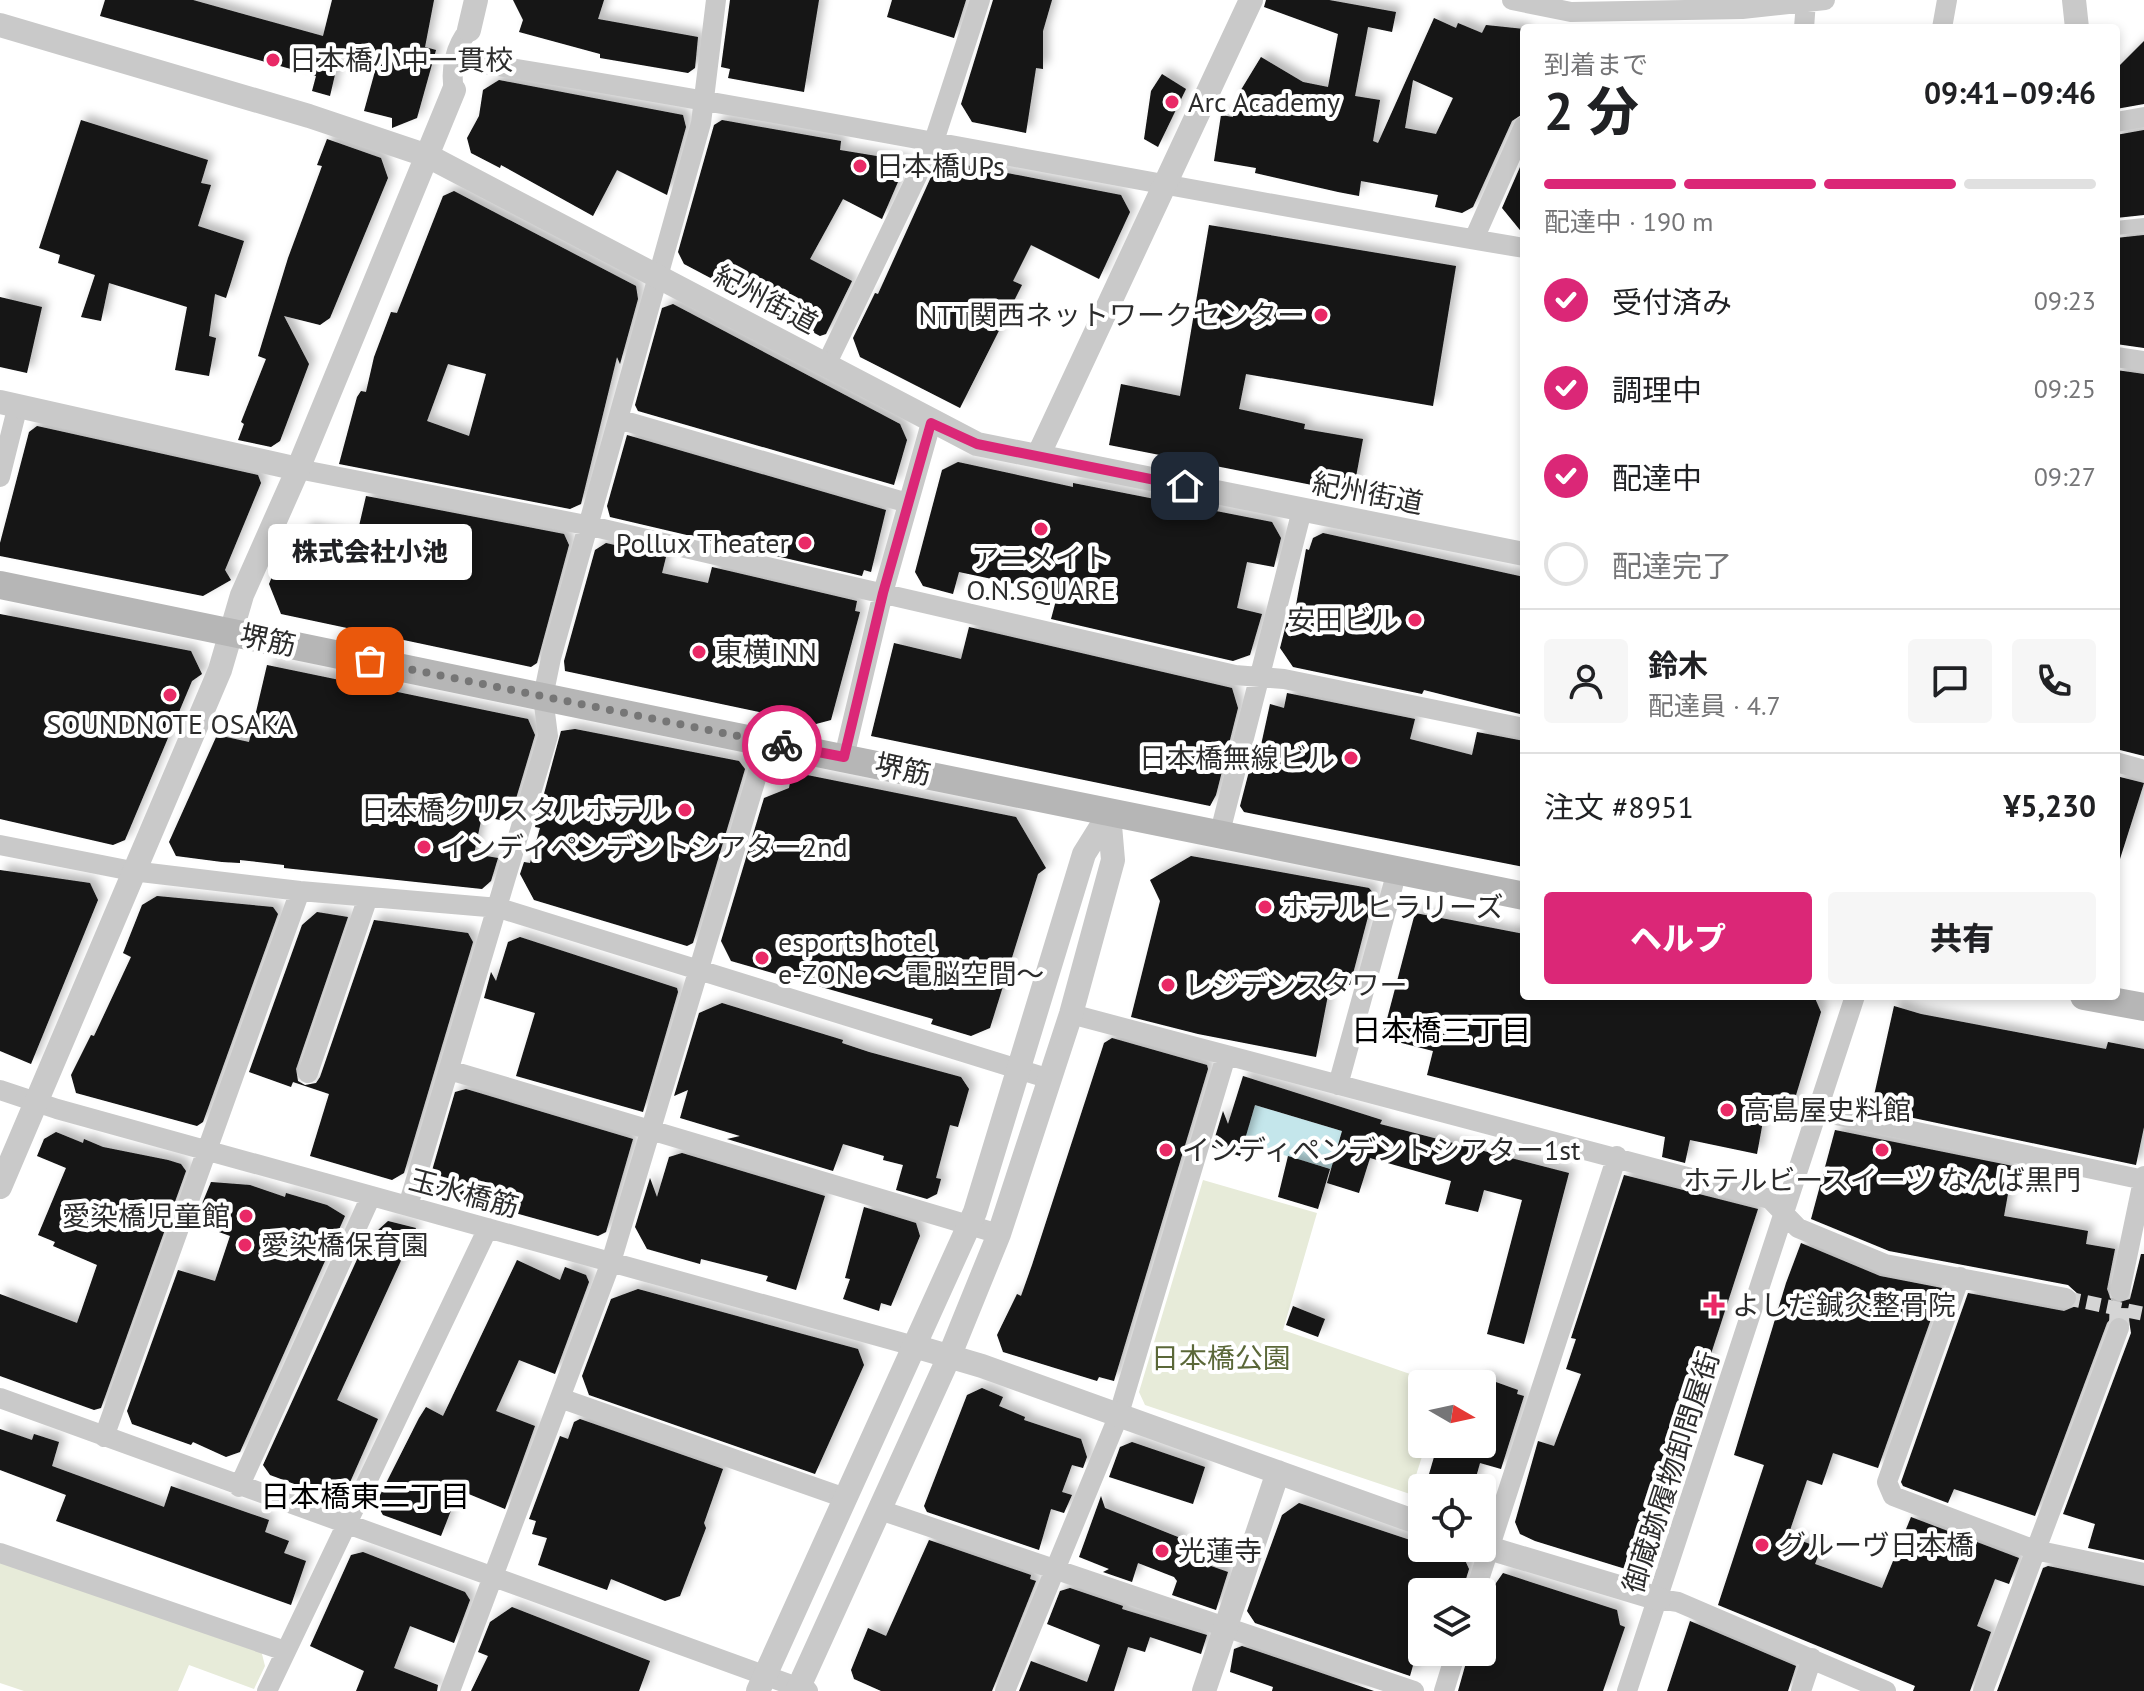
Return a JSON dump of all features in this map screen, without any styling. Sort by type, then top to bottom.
[{"type":"main road","name":"堺筋","points":[[0,585],[1109,814],[1520,895]]},
{"type":"main road","points":[[2106,1000],[2144,1007]]},
{"type":"street","points":[[0,1187],[220,670],[242,595],[298,469],[454,90],[461,80],[471,43],[469,30],[476,0]]},
{"type":"street","points":[[408,1206],[548,736],[543,697],[586,525],[705,98],[716,0]]},
{"type":"street","points":[[826,365],[934,141],[980,0]]},
{"type":"street","points":[[1038,456],[1251,0]]},
{"type":"street","points":[[1512,0],[1569,20],[1742,9],[1825,0]]},
{"type":"street","points":[[1943,24],[1947,0]]},
{"type":"street","points":[[2074,0],[2077,24]]},
{"type":"street","points":[[1804,24],[1806,1]]},
{"type":"street","name":"紀州街道","points":[[0,25],[309,116],[428,156],[931,423],[977,444],[1520,553]]},
{"type":"street","points":[[454,90],[451,77],[460,41],[469,30]]},
{"type":"street","points":[[467,61],[705,98],[1164,186],[1520,247]]},
{"type":"street","points":[[2120,121],[2144,117]]},
{"type":"street","points":[[1474,239],[1520,135]]},
{"type":"street","points":[[2120,228],[2144,225]]},
{"type":"street","points":[[2120,358],[2144,361]]},
{"type":"street","points":[[0,477],[9,404],[298,469],[586,525],[1220,671],[1520,727]]},
{"type":"street","points":[[618,419],[908,503]]},
{"type":"street","points":[[844,757],[883,593],[931,423]]},
{"type":"street","points":[[1219,836],[1302,510]]},
{"type":"street","points":[[450,1691],[611,1262],[767,742]]},
{"type":"street","points":[[2120,763],[2144,770]]},
{"type":"street","points":[[0,1398],[762,1682],[801,1690],[949,1357],[999,1234],[1071,1014],[1113,860],[1109,814]]},
{"type":"street","points":[[762,1682],[968,1226],[1019,1071],[1084,854],[1109,814]]},
{"type":"street","points":[[0,845],[132,871],[300,891],[499,908],[700,973],[1050,1079]]},
{"type":"street","points":[[1338,1085],[1397,871]]},
{"type":"street","points":[[104,1437],[300,891]]},
{"type":"street","points":[[308,1073],[368,897]]},
{"type":"street","name":"御蔵跡履物卸問屋街","points":[[1627,1691],[1854,1000]]},
{"type":"street","points":[[1071,1014],[1617,1156],[1770,1199],[1798,1228],[1885,1264],[2066,1298]]},
{"type":"street","points":[[1005,1691],[1118,1417],[1226,1056]]},
{"type":"street","points":[[449,1070],[999,1234]]},
{"type":"street","name":"玉水橋筋","points":[[0,1090],[36,1103],[914,1346]]},
{"type":"street","points":[[1817,1111],[2144,1179],[2120,1291]]},
{"type":"street","points":[[1496,1514],[1617,1156]]},
{"type":"street","points":[[239,1487],[371,1196]]},
{"type":"street","points":[[267,1691],[488,1228]]},
{"type":"street","points":[[1960,1277],[1887,1482],[1893,1496],[2035,1550],[2144,1573]]},
{"type":"street","points":[[1983,1691],[2119,1328]]},
{"type":"street","points":[[914,1346],[1408,1519]]},
{"type":"street","points":[[560,1398],[845,1498]]},
{"type":"street","points":[[1204,1691],[1278,1472]]},
{"type":"street","points":[[880,1510],[1414,1691]]},
{"type":"street","points":[[1496,1551],[1641,1597],[1678,1602],[1886,1691]]},
{"type":"street","points":[[0,1553],[285,1651]]},
{"type":"street","points":[[1801,1691],[1812,1658]]},
{"type":"street","points":[[1444,1691],[1452,1666]]},
{"type":"green space","name":"日本橋公園","points":[[1203,1180],[1317,1213],[1283,1330],[1408,1373],[1408,1458],[1422,1458],[1416,1474],[1408,1474],[1408,1493],[1145,1405],[1139,1392]]},
{"type":"green space","points":[[0,1562],[261,1650],[265,1666],[254,1689],[189,1665],[178,1691],[24,1691],[0,1683]]},
{"type":"water","points":[[1255,1105],[1342,1131],[1331,1169],[1243,1143]]},
{"type":"building","points":[[105,0],[193,0],[323,36],[332,0],[434,0],[425,47],[436,50],[417,118],[392,128],[392,118],[364,111],[377,64],[340,53],[330,96],[312,91],[316,76],[100,16]]},
{"type":"building","points":[[513,0],[604,0],[598,19],[698,37],[695,68],[688,73],[600,58],[600,54],[519,32],[523,20]]},
{"type":"building","points":[[730,0],[819,0],[804,92],[728,78],[730,69],[721,67]]},
{"type":"building","points":[[892,0],[966,0],[954,38],[887,17]]},
{"type":"building","points":[[993,0],[1052,0],[1043,31],[1043,69],[1036,68],[1026,133],[972,122],[961,104]]},
{"type":"building","points":[[1266,0],[1329,0],[1396,12],[1392,32],[1368,27],[1355,96],[1380,100],[1373,141],[1378,143],[1434,18],[1456,28],[1458,23],[1482,33],[1486,25],[1520,29],[1520,116],[1512,121],[1473,207],[1462,213],[1435,207],[1438,195],[1361,181],[1359,196],[1255,173],[1256,168],[1214,161],[1221,115],[1233,117],[1236,98],[1261,57],[1303,82],[1328,87],[1338,34],[1264,7]],"holes":[[[1413,80],[1453,98],[1436,134],[1405,128]]]},
{"type":"building","points":[[2144,41],[2144,104],[2120,108],[2120,65]]},
{"type":"building","points":[[1162,74],[1186,89],[1158,147],[1144,139],[1151,91]]},
{"type":"building","points":[[499,80],[683,115],[686,127],[667,195],[617,170],[593,216],[501,165],[500,168],[471,153],[467,138],[479,116],[483,90]]},
{"type":"building","points":[[81,120],[208,160],[201,183],[211,185],[198,226],[244,241],[226,298],[215,294],[209,336],[216,338],[209,376],[175,370],[187,307],[109,283],[101,321],[81,317],[95,275],[58,263],[60,255],[39,248]]},
{"type":"building","points":[[722,120],[841,141],[840,150],[907,161],[882,219],[843,199],[810,259],[852,281],[826,334],[820,336],[684,264],[678,252],[714,125]]},
{"type":"building","points":[[2144,130],[2144,215],[2120,218],[2120,134]]},
{"type":"building","points":[[327,139],[381,158],[388,178],[330,318],[320,325],[284,316],[309,364],[280,441],[271,447],[238,440],[244,424],[241,422],[266,359],[258,356],[288,258],[322,166],[317,165]]},
{"type":"building","points":[[945,161],[1121,195],[1130,212],[1099,279],[1031,245],[1013,281],[1022,285],[960,408],[860,357],[853,338],[875,293],[878,294],[936,166]]},
{"type":"building","points":[[1520,167],[1520,230],[1502,208]]},
{"type":"building","points":[[454,191],[636,286],[638,299],[620,364],[617,357],[581,504],[570,509],[339,464],[357,397],[361,391],[366,392],[374,357],[391,312],[397,313],[443,196]],"holes":[[[448,364],[486,374],[469,436],[427,421]]]},
{"type":"building","name":"NTT関西ネットワークセンター","points":[[1209,225],[1456,266],[1433,406],[1246,374],[1239,409],[1305,424],[1304,429],[1363,439],[1353,493],[1109,445],[1121,384],[1180,396]]},
{"type":"building","points":[[2144,235],[2144,348],[2120,345],[2120,238]]},
{"type":"building","points":[[0,297],[42,307],[27,373],[0,367]]},
{"type":"building","points":[[673,304],[900,424],[907,440],[894,485],[638,411],[635,405],[662,308]]},
{"type":"building","points":[[2120,371],[2144,374],[2144,756],[2120,750]]},
{"type":"building","points":[[37,426],[258,475],[261,483],[225,570],[231,580],[203,596],[0,556],[0,543],[29,432]]},
{"type":"building","points":[[627,435],[886,510],[871,572],[864,570],[862,576],[610,517],[607,506]]},
{"type":"building","points":[[958,462],[1073,487],[1073,483],[1272,522],[1281,538],[1274,567],[1247,562],[1237,608],[1262,614],[1250,655],[1233,661],[1051,619],[1058,593],[959,572],[953,594],[923,586],[915,572],[942,470]]},
{"type":"building","points":[[366,496],[564,534],[569,545],[537,663],[531,667],[281,614],[269,584],[280,557],[292,563],[306,528],[356,539]]},
{"type":"building","points":[[1323,533],[1520,576],[1520,714],[1424,690],[1422,694],[1293,667],[1280,648],[1287,621],[1293,622],[1306,549],[1309,550],[1313,538]]},
{"type":"building","points":[[606,543],[666,557],[662,573],[708,583],[712,567],[857,601],[855,611],[860,612],[831,720],[816,724],[565,671],[564,661],[595,550]]},
{"type":"building","points":[[0,614],[191,651],[202,674],[192,681],[125,840],[113,845],[0,819]]},
{"type":"building","points":[[969,627],[1232,688],[1238,708],[1216,795],[1210,806],[871,736],[894,643],[961,659]]},
{"type":"building","points":[[267,665],[528,719],[535,735],[509,822],[482,816],[474,854],[498,858],[491,881],[482,889],[284,868],[284,865],[240,860],[240,863],[222,862],[176,856],[169,842],[217,735],[249,742]]},
{"type":"building","points":[[1287,693],[1415,719],[1410,739],[1472,755],[1477,732],[1520,740],[1520,866],[1244,812],[1240,806],[1253,756],[1256,768],[1270,704],[1284,708]]},
{"type":"building","points":[[575,729],[739,761],[745,769],[693,943],[687,946],[534,900],[520,874],[524,862],[530,863],[540,828],[535,827],[561,731]]},
{"type":"building","points":[[792,772],[1016,817],[1046,868],[1038,874],[990,1028],[971,1036],[931,1024],[933,1019],[731,961],[721,941],[764,798],[789,788]]},
{"type":"building","points":[[2120,777],[2144,783],[2120,859]]},
{"type":"building","points":[[1191,856],[1369,888],[1374,894],[1350,985],[1337,982],[1335,991],[1329,990],[1316,1057],[1198,1034],[1131,1017],[1160,901],[1150,880]]},
{"type":"building","points":[[0,870],[90,883],[98,900],[31,1064],[0,1051]]},
{"type":"building","points":[[157,896],[273,907],[278,914],[203,1122],[197,1126],[76,1093],[71,1075],[91,1035],[94,1036],[131,957],[123,953],[142,905]]},
{"type":"building","points":[[317,912],[348,917],[296,1069],[298,1081],[305,1085],[316,1083],[320,1077],[374,920],[468,933],[473,942],[404,1173],[392,1180],[310,1156],[329,1094],[293,1082],[291,1087],[249,1072],[302,925]]},
{"type":"building","points":[[1415,913],[1520,933],[1520,1000],[1816,1000],[1821,1012],[1790,1115],[1765,1110],[1757,1154],[1690,1140],[1685,1163],[1662,1157],[1665,1137],[1427,1075],[1433,1051],[1382,1038]]},
{"type":"building","points":[[520,937],[677,988],[643,1112],[516,1076],[535,1013],[484,998],[491,972],[496,981],[508,942]]},
{"type":"building","points":[[722,1003],[843,1040],[842,1043],[869,1052],[961,1077],[969,1089],[958,1127],[950,1125],[936,1178],[941,1179],[937,1194],[927,1199],[896,1190],[903,1165],[883,1160],[884,1156],[843,1144],[833,1171],[727,1139],[740,1136],[680,1118],[688,1090],[674,1096],[699,1013]]},
{"type":"building","points":[[1894,1006],[1921,1014],[2106,1049],[2108,1042],[2144,1049],[2144,1127],[2136,1165],[1871,1109]]},
{"type":"building","points":[[1112,1038],[1207,1065],[1208,1069],[1114,1381],[1099,1377],[1097,1381],[1003,1352],[997,1335],[1017,1294],[1021,1296],[1104,1043]]},
{"type":"building","points":[[1243,1076],[1382,1120],[1380,1124],[1569,1173],[1524,1344],[1487,1334],[1522,1200],[1484,1190],[1478,1212],[1445,1204],[1451,1181],[1370,1158],[1359,1193],[1327,1183],[1342,1131],[1255,1105],[1240,1156],[1212,1147],[1223,1111],[1228,1124]]},
{"type":"building","points":[[466,1089],[633,1139],[606,1232],[598,1236],[439,1192],[431,1174],[455,1092]]},
{"type":"building","points":[[1835,1130],[2013,1166],[2004,1216],[2088,1231],[2086,1244],[2115,1249],[2107,1289],[2111,1300],[2117,1303],[2130,1299],[2141,1254],[2144,1254],[2144,1560],[2088,1548],[2095,1524],[2063,1514],[2131,1333],[2129,1320],[2123,1316],[2111,1318],[2107,1323],[2035,1516],[1954,1489],[1948,1503],[1903,1486],[1901,1482],[1968,1293],[2064,1311],[2076,1306],[2078,1294],[2068,1285],[1889,1251],[1811,1219]]},
{"type":"building","points":[[56,1132],[83,1143],[84,1139],[103,1147],[168,1160],[181,1164],[186,1171],[101,1408],[94,1410],[0,1376],[0,1294],[77,1323],[97,1265],[53,1246],[55,1242],[38,1235],[66,1168],[37,1156],[44,1139]]},
{"type":"building","points":[[682,1153],[825,1196],[796,1290],[766,1281],[768,1276],[701,1259],[700,1264],[647,1249],[635,1227],[650,1178],[657,1197],[669,1157]]},
{"type":"building","points":[[1288,1156],[1330,1169],[1318,1209],[1278,1197]]},
{"type":"building","points":[[1624,1175],[1758,1209],[1662,1505],[1646,1564],[1632,1571],[1535,1541],[1520,1534],[1515,1522],[1538,1441],[1554,1446],[1581,1374],[1566,1369],[1576,1339],[1571,1338]]},
{"type":"building","points":[[211,1182],[250,1185],[285,1197],[286,1193],[327,1205],[345,1216],[240,1452],[226,1457],[193,1442],[191,1445],[132,1424],[127,1411],[178,1270],[215,1281],[230,1236],[194,1223]]},
{"type":"building","points":[[864,1207],[916,1223],[920,1236],[891,1306],[881,1303],[879,1311],[843,1299],[850,1279],[845,1278]]},
{"type":"building","points":[[388,1221],[416,1228],[337,1400],[378,1419],[347,1489],[339,1485],[334,1495],[318,1488],[316,1492],[270,1475],[263,1465],[365,1242]]},
{"type":"building","points":[[1801,1243],[1880,1276],[1942,1288],[1878,1468],[1833,1453],[1822,1485],[1807,1480],[1788,1536],[1821,1548],[1815,1564],[1882,1588],[1911,1517],[2019,1558],[2009,1584],[1995,1579],[1977,1626],[1991,1632],[1970,1691],[1913,1691],[1915,1686],[1718,1605],[1764,1465],[1734,1455]]},
{"type":"building","points":[[517,1260],[560,1280],[565,1267],[586,1275],[589,1282],[555,1374],[519,1360],[496,1411],[535,1426],[505,1509],[459,1490],[441,1536],[383,1515],[376,1503],[419,1418],[426,1407],[443,1416]]},
{"type":"building","points":[[638,1289],[858,1349],[864,1365],[815,1474],[589,1395],[582,1376],[611,1299]]},
{"type":"building","points":[[1293,1306],[1325,1319],[1318,1337],[1286,1325]]},
{"type":"building","points":[[1496,1382],[1518,1390],[1517,1394],[1524,1396],[1501,1469],[1480,1463],[1477,1474],[1429,1474],[1434,1458],[1496,1458]]},
{"type":"building","points":[[982,1388],[1003,1397],[999,1406],[1025,1417],[1024,1420],[1081,1439],[1087,1457],[1083,1468],[1072,1465],[1062,1492],[1072,1495],[1064,1513],[1051,1509],[1039,1550],[927,1512],[924,1506],[967,1395]]},
{"type":"building","points":[[580,1419],[723,1469],[704,1523],[706,1528],[680,1596],[665,1601],[611,1579],[607,1590],[538,1565],[547,1538],[532,1534],[536,1521],[529,1519],[560,1436],[568,1439],[574,1422]]},
{"type":"building","points":[[0,1429],[32,1440],[34,1434],[59,1442],[52,1466],[164,1507],[171,1486],[269,1520],[265,1532],[289,1541],[284,1553],[306,1561],[291,1605],[56,1521],[66,1495],[0,1470]]},
{"type":"building","points":[[1132,1442],[1205,1467],[1193,1504],[1109,1477],[1120,1447]]},
{"type":"building","points":[[1101,1496],[1105,1508],[1183,1539],[1177,1554],[1228,1572],[1216,1610],[1172,1595],[1177,1581],[1174,1577],[1138,1563],[1132,1582],[1103,1572],[1109,1569],[1079,1557]]},
{"type":"building","points":[[1299,1503],[1408,1539],[1408,1562],[1466,1562],[1469,1569],[1466,1578],[1408,1578],[1408,1666],[1413,1666],[1410,1676],[1255,1623],[1247,1611],[1282,1515]]},
{"type":"building","points":[[929,1540],[1031,1575],[1030,1579],[1036,1581],[992,1691],[881,1691],[854,1679],[851,1670],[868,1628],[886,1636]]},
{"type":"building","points":[[363,1552],[465,1592],[470,1600],[454,1643],[410,1626],[394,1668],[438,1685],[437,1691],[356,1691],[364,1671],[310,1646],[351,1555]]},
{"type":"building","points":[[2048,1566],[2144,1586],[2144,1691],[1997,1691],[2043,1568]]},
{"type":"building","points":[[1503,1573],[1617,1610],[1620,1625],[1625,1627],[1603,1691],[1458,1691],[1465,1666],[1496,1666],[1496,1583]]},
{"type":"building","points":[[1070,1588],[1123,1606],[1122,1609],[1207,1635],[1201,1654],[1150,1637],[1145,1652],[1128,1647],[1114,1691],[1019,1691],[1031,1661],[1087,1682],[1100,1645],[1047,1624],[1060,1591]]},
{"type":"building","points":[[512,1607],[650,1661],[639,1691],[471,1691],[488,1656],[478,1652],[490,1622]]},
{"type":"building","points":[[1690,1621],[1796,1666],[1788,1691],[1667,1691]]},
{"type":"building","points":[[1242,1646],[1374,1691],[1272,1691],[1273,1687],[1230,1672],[1234,1649]]},
{"type":"tunnel","points":[[2119,1328],[2120,1291]]},
{"type":"tunnel","points":[[2066,1298],[2144,1314]]},
{"type":"way so far","points":[[370,661],[782,745]]},
{"type":"place","name":"日本橋小中一貫校","points":[[273,60]]},
{"type":"place","name":"Arc Academy","points":[[1172,102]]},
{"type":"place","name":"日本橋UPs","points":[[860,166]]},
{"type":"place","name":"NTT関西ネットワークセンター","points":[[1321,315]]},
{"type":"place","name":"アニメイト O.N.SQUARE","points":[[1041,529]]},
{"type":"place","name":"Pollux Theater","points":[[805,543]]},
{"type":"place","name":"安田ビル","points":[[1415,620]]},
{"type":"place","name":"東横INN","points":[[699,652]]},
{"type":"place","name":"株式会社小池","points":[[370,661]]},
{"type":"place","name":"SOUNDNOTE OSAKA","points":[[170,695]]},
{"type":"place","name":"日本橋無線ビル","points":[[1351,758]]},
{"type":"place","name":"日本橋クリスタルホテル","points":[[685,810]]},
{"type":"place","name":"インディペンデントシアター2nd","points":[[424,847]]},
{"type":"place","name":"ホテルヒラリーズ","points":[[1265,907]]},
{"type":"place","name":"esports hotel e-ZONe ～電脳空間～","points":[[762,958]]},
{"type":"place","name":"レジデンスタワー","points":[[1168,985]]},
{"type":"place","name":"高島屋史料館","points":[[1727,1110]]},
{"type":"place","name":"インディペンデントシアター1st","points":[[1166,1150]]},
{"type":"place","name":"ホテルビースイーツ なんば黒門","points":[[1882,1150]]},
{"type":"place","name":"愛染橋児童館","points":[[246,1216]]},
{"type":"place","name":"愛染橋保育園","points":[[245,1245]]},
{"type":"place","name":"よしだ鍼灸整骨院","points":[[1714,1305]]},
{"type":"place","name":"グルーヴ日本橋","points":[[1762,1545]]},
{"type":"place","name":"光蓮寺","points":[[1162,1551]]},
{"type":"district","name":"日本橋三丁目","points":[[1441,1031]]},
{"type":"district","name":"日本橋東二丁目","points":[[365,1497]]},
{"type":"route","points":[[782,745],[844,757],[883,593],[931,423],[977,444],[1185,486]]}]
